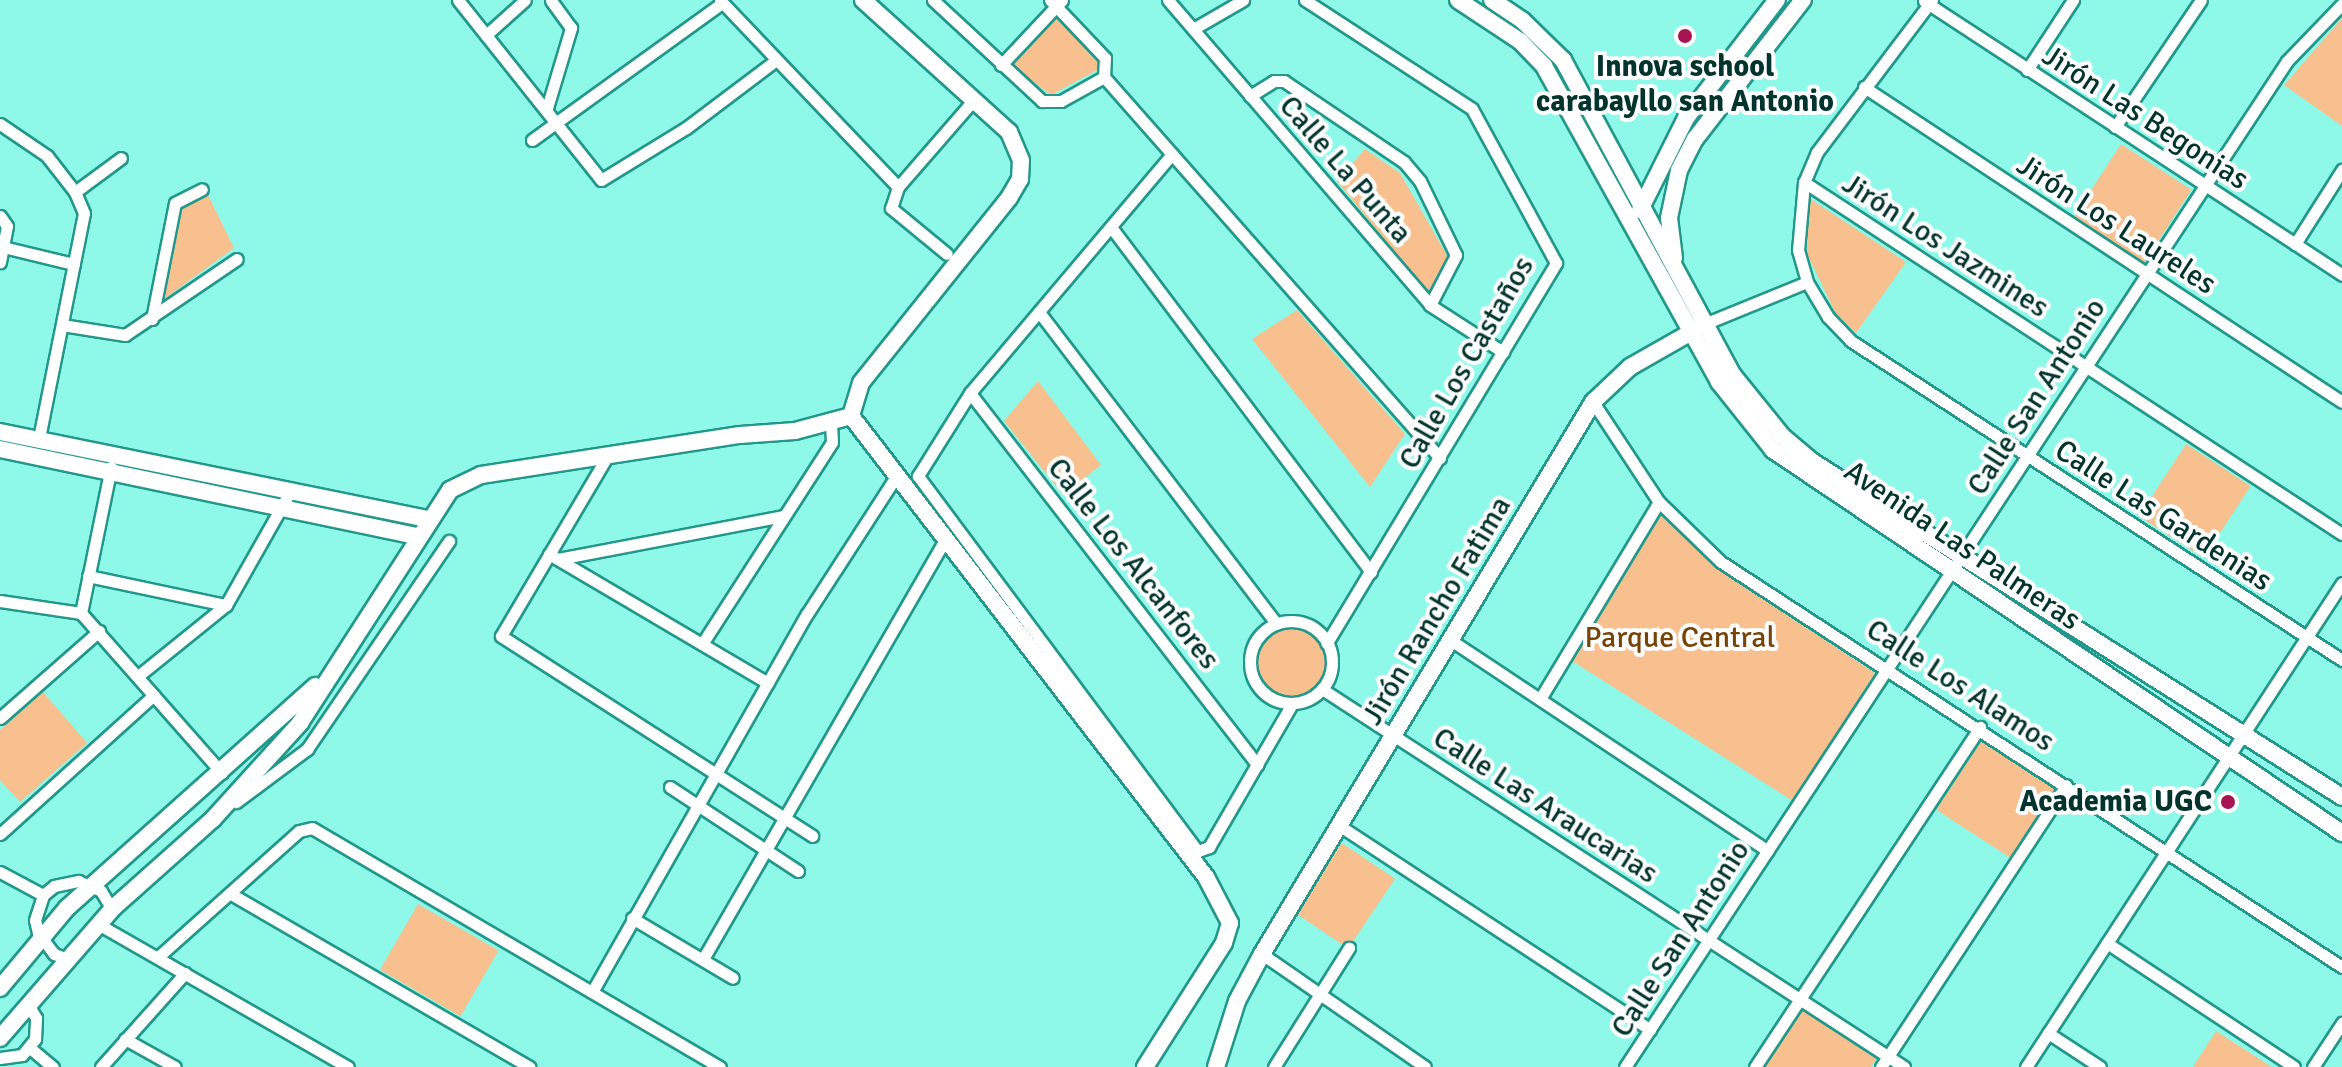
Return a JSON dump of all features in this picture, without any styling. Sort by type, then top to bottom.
[{"type":"street","points":[[458,0],[559,121],[595,175],[606,180],[775,61]]},
{"type":"street","points":[[486,35],[525,0]]},
{"type":"street","points":[[547,108],[571,28],[551,0]]},
{"type":"street","points":[[851,416],[861,383],[1020,179],[1017,145],[863,0]]},
{"type":"street","points":[[933,0],[1001,65],[1051,104],[1104,77]]},
{"type":"street","name":"Calle La Punta","points":[[1168,0],[1430,305],[1503,352]]},
{"type":"street","points":[[1193,29],[1243,0]]},
{"type":"street","name":"Calle Los Castaños","points":[[1305,0],[1472,109],[1556,263],[1327,643]]},
{"type":"street","name":"Avenida Las Palmeras","points":[[1458,0],[1520,41],[1547,70],[1634,226],[1697,328],[1744,419],[1773,450],[2342,833]]},
{"type":"street","name":"Avenida Las Palmeras","points":[[1492,0],[1514,6],[1563,60],[1676,271],[1697,328],[1783,437],[1813,462],[2342,797]]},
{"type":"street","points":[[1634,226],[1641,205],[1686,118],[1777,0]]},
{"type":"street","points":[[1676,271],[1669,218],[1679,170],[1695,139],[1803,0]]},
{"type":"street","points":[[2027,70],[2073,0]]},
{"type":"street","points":[[2115,127],[2201,0]]},
{"type":"street","points":[[1001,65],[1056,1],[1105,58],[1104,77],[1440,458]]},
{"type":"street","name":"Jirón Las Begonias","points":[[1928,1],[2027,70],[2342,275]]},
{"type":"street","name":"Calle Las Gardenias","points":[[1928,1],[1817,152],[1804,182],[1797,239],[1807,282],[1828,317],[1851,341],[2342,660]]},
{"type":"street","points":[[532,140],[678,40],[721,2],[898,187]]},
{"type":"street","name":"Calle San Antonio","points":[[1625,1067],[2287,61],[2342,4]]},
{"type":"street","points":[[1520,41],[1534,30]]},
{"type":"street","points":[[1547,70],[1563,60]]},
{"type":"street","points":[[1250,96],[1274,81],[1284,81],[1404,162],[1420,181],[1456,255],[1430,305]]},
{"type":"street","name":"Jirón Los Laureles","points":[[1864,87],[2342,402]]},
{"type":"street","points":[[947,254],[891,208],[898,187],[972,102]]},
{"type":"street","points":[[0,124],[31,141],[75,192],[84,213],[39,439]]},
{"type":"street","points":[[1172,154],[970,393],[920,468],[921,484],[1198,851],[1209,847],[1292,704],[1322,689],[1331,670],[1327,643],[1308,625],[1277,624],[1253,645],[1251,672],[1266,695],[1292,704]]},
{"type":"street","points":[[75,192],[121,158]]},
{"type":"street","points":[[2295,244],[2342,170]]},
{"type":"street","name":"Jirón Los Jazmines","points":[[1804,182],[2342,534]]},
{"type":"street","points":[[152,319],[175,203],[202,189]]},
{"type":"street","points":[[0,216],[7,226],[0,262]]},
{"type":"street","points":[[1111,227],[1371,572]]},
{"type":"street","points":[[3,247],[74,264]]},
{"type":"street","points":[[62,325],[125,335],[237,259]]},
{"type":"street","name":"Jirón Rancho Fatima","points":[[1216,1067],[1237,1001],[1262,954],[1593,402],[1630,367],[1697,328],[1807,282]]},
{"type":"street","points":[[1039,312],[1277,624]]},
{"type":"street","name":"Calle Los Alcanfores","points":[[970,393],[1258,765]]},
{"type":"street","name":"Calle Los Alamos","points":[[1593,402],[1659,502],[1721,562],[1889,667],[2342,967]]},
{"type":"street","points":[[213,819],[300,723],[429,519],[450,490],[464,480],[608,455],[831,423],[851,416]]},
{"type":"street","points":[[851,416],[895,478],[1223,901],[1230,923],[1224,943],[1145,1067]]},
{"type":"street","points":[[702,644],[832,442],[831,423]]},
{"type":"street","points":[[0,432],[114,455],[418,536]]},
{"type":"street","points":[[0,449],[110,472],[429,519]]},
{"type":"street","points":[[81,613],[114,455]]},
{"type":"street","points":[[608,455],[554,557],[501,636],[717,771],[812,836]]},
{"type":"street","points":[[592,992],[768,683],[895,478]]},
{"type":"street","points":[[138,676],[226,605],[285,499]]},
{"type":"street","points":[[1540,699],[1659,502]]},
{"type":"street","points":[[554,557],[784,516]]},
{"type":"street","points":[[0,1038],[112,909],[213,819],[307,749],[449,541]]},
{"type":"street","points":[[703,959],[944,541]]},
{"type":"street","points":[[554,557],[768,683]]},
{"type":"street","points":[[88,576],[226,605]]},
{"type":"street","points":[[2026,1067],[2342,583]]},
{"type":"street","points":[[1,600],[81,613],[222,773]]},
{"type":"street","points":[[0,718],[99,631]]},
{"type":"street","points":[[1452,641],[1768,851]]},
{"type":"street","points":[[0,988],[40,937],[93,886],[222,773],[331,671]]},
{"type":"street","name":"Calle Las Araucarias","points":[[1322,689],[1800,1000],[1885,1062],[1904,1067]]},
{"type":"street","points":[[0,834],[154,695]]},
{"type":"street","points":[[1755,1067],[1980,727]]},
{"type":"street","points":[[1885,1062],[2066,785]]},
{"type":"street","points":[[670,787],[798,871]]},
{"type":"street","points":[[1340,826],[1650,1030]]},
{"type":"street","points":[[158,957],[299,831],[312,828],[720,1067]]},
{"type":"street","points":[[0,872],[43,895]]},
{"type":"street","points":[[67,959],[54,954],[40,937],[35,920],[43,895],[66,882],[93,886],[112,909]]},
{"type":"street","points":[[231,894],[529,1067]]},
{"type":"street","points":[[632,918],[733,978]]},
{"type":"street","points":[[98,924],[348,1067]]},
{"type":"street","points":[[2107,943],[2294,1067]]},
{"type":"street","points":[[1274,1067],[1349,948]]},
{"type":"street","points":[[1262,954],[1425,1067]]},
{"type":"street","points":[[101,1067],[185,973]]},
{"type":"street","points":[[0,1058],[12,1059],[30,1048],[38,1029],[28,1004]]},
{"type":"street","points":[[2313,1067],[2342,1023]]},
{"type":"street","points":[[2048,1033],[2100,1067]]},
{"type":"street","points":[[125,1039],[175,1067]]},
{"type":"street","points":[[30,1048],[53,1067]]},
{"type":"green space","points":[[1056,15],[1099,60],[1099,69],[1051,95],[1007,62]]},
{"type":"green space","points":[[2342,18],[2342,126],[2284,85]]},
{"type":"green space","points":[[2121,144],[2191,190],[2143,264],[2073,219]]},
{"type":"green space","points":[[1365,149],[1400,173],[1449,259],[1429,294],[1337,181]]},
{"type":"green space","points":[[208,195],[234,248],[164,299],[183,204]]},
{"type":"green space","points":[[1809,198],[1906,262],[1856,333],[1836,314],[1807,254]]},
{"type":"green space","points":[[1297,310],[1405,434],[1370,487],[1252,339]]},
{"type":"green space","points":[[1038,381],[1101,465],[1063,495],[1004,421]]},
{"type":"green space","points":[[2186,444],[2251,486],[2204,558],[2139,516]]},
{"type":"green space","name":"Parque Central","points":[[1661,515],[1723,573],[1875,673],[1793,801],[1572,661]]},
{"type":"green space","points":[[1291,627],[1316,637],[1326,662],[1316,687],[1291,697],[1266,687],[1256,662],[1266,637]]},
{"type":"green space","points":[[43,692],[87,743],[20,802],[0,780],[0,730]]},
{"type":"green space","points":[[1981,741],[2056,790],[2012,859],[1936,810]]},
{"type":"green space","points":[[1342,843],[1395,879],[1348,948],[1295,913]]},
{"type":"green space","points":[[418,904],[499,950],[461,1016],[380,970]]},
{"type":"green space","points":[[1801,1008],[1877,1057],[1871,1067],[1763,1067]]},
{"type":"green space","points":[[2216,1031],[2272,1067],[2193,1067]]},
{"type":"place","name":"Innova school carabayllo san Antonio","points":[[1685,36]]},
{"type":"place","name":"Academia UGC","points":[[2228,802]]}]
